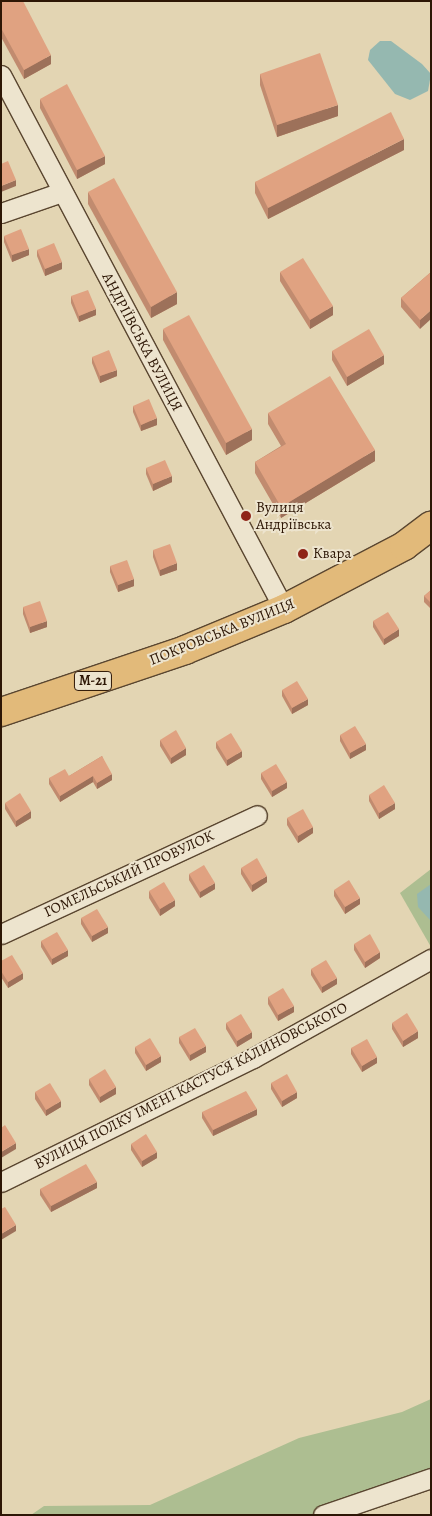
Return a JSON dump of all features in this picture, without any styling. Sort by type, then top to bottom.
[{"type":"highway","name":"ПОКРОВСЬКА ВУЛИЦЯ","points":[[1,712],[185,650],[284,609],[404,546],[431,526]]},
{"type":"street","name":"АНДРІЇВСЬКА ВУЛИЦЯ","points":[[1,75],[284,609]]},
{"type":"street","points":[[1,213],[62,192]]},
{"type":"street","name":"ГОМЕЛЬСЬКИЙ ПРОВУЛОК","points":[[1,934],[257,815]]},
{"type":"street","name":"ВУЛИЦЯ ПОЛКУ ІМЕНІ КАСТУСЯ КАЛИНОВСЬКОГО","points":[[1,1182],[253,1058],[431,959]]},
{"type":"street","points":[[323,1515],[431,1478]]},
{"type":"green space","points":[[431,869],[431,947],[400,893]]},
{"type":"green space","points":[[431,1399],[431,1478],[323,1515],[31,1515],[44,1506],[150,1505],[299,1438],[402,1412]]},
{"type":"water","points":[[380,41],[391,41],[422,64],[431,74],[428,91],[410,100],[395,94],[368,60],[370,50]]},
{"type":"water","points":[[431,884],[431,921],[418,907],[417,894]]},
{"type":"building","points":[[1,1],[23,1],[51,55],[24,70],[1,28]]},
{"type":"building","points":[[320,53],[338,105],[277,125],[260,74]]},
{"type":"building","points":[[67,84],[105,156],[77,170],[40,99]]},
{"type":"building","points":[[391,112],[404,139],[268,208],[255,182]]},
{"type":"building","points":[[8,161],[16,180],[1,186],[1,164]]},
{"type":"building","points":[[114,178],[177,292],[151,307],[88,192]]},
{"type":"building","points":[[21,229],[29,249],[12,255],[4,236]]},
{"type":"building","points":[[54,243],[62,262],[45,269],[37,250]]},
{"type":"building","points":[[303,258],[333,306],[310,320],[280,272]]},
{"type":"building","points":[[431,272],[431,310],[420,320],[401,298]]},
{"type":"building","points":[[88,290],[96,309],[79,316],[71,296]]},
{"type":"building","points":[[189,315],[252,429],[226,443],[163,329]]},
{"type":"building","points":[[369,329],[384,355],[347,377],[332,351]]},
{"type":"building","points":[[109,350],[117,370],[100,376],[92,357]]},
{"type":"building","points":[[330,376],[375,450],[281,507],[255,462],[286,444],[268,413]]},
{"type":"building","points":[[149,399],[157,418],[141,425],[133,406]]},
{"type":"building","points":[[165,460],[172,476],[153,484],[146,468]]},
{"type":"building","points":[[170,544],[177,563],[160,570],[153,550]]},
{"type":"building","points":[[127,560],[134,579],[118,585],[110,566]]},
{"type":"building","points":[[431,590],[431,603],[424,596]]},
{"type":"building","points":[[40,601],[47,621],[30,627],[23,607]]},
{"type":"building","points":[[388,612],[399,629],[384,639],[373,621]]},
{"type":"building","points":[[297,681],[308,699],[292,708],[282,690]]},
{"type":"building","points":[[355,726],[366,744],[350,753],[340,735]]},
{"type":"building","points":[[176,730],[186,748],[171,758],[160,740]]},
{"type":"building","points":[[231,733],[242,751],[227,760],[216,742]]},
{"type":"building","points":[[102,756],[112,774],[97,783],[93,776],[60,796],[49,778],[65,769],[69,776]]},
{"type":"building","points":[[276,764],[287,782],[272,791],[261,773]]},
{"type":"building","points":[[384,785],[395,803],[379,813],[369,795]]},
{"type":"building","points":[[20,793],[31,811],[16,821],[5,803]]},
{"type":"building","points":[[303,809],[313,827],[298,836],[287,818]]},
{"type":"building","points":[[257,858],[267,876],[252,885],[241,868]]},
{"type":"building","points":[[204,865],[215,883],[200,892],[189,874]]},
{"type":"building","points":[[349,880],[360,898],[345,907],[334,890]]},
{"type":"building","points":[[164,882],[175,900],[160,909],[149,891]]},
{"type":"building","points":[[97,909],[108,927],[92,936],[81,918]]},
{"type":"building","points":[[57,932],[68,950],[52,959],[41,941]]},
{"type":"building","points":[[370,934],[380,952],[365,962],[354,944]]},
{"type":"building","points":[[12,955],[23,973],[8,982],[1,971],[1,961]]},
{"type":"building","points":[[326,960],[337,978],[322,987],[311,969]]},
{"type":"building","points":[[283,988],[294,1006],[278,1015],[268,997]]},
{"type":"building","points":[[407,1013],[418,1031],[403,1041],[392,1023]]},
{"type":"building","points":[[241,1014],[252,1032],[237,1041],[226,1023]]},
{"type":"building","points":[[195,1028],[206,1046],[190,1055],[179,1037]]},
{"type":"building","points":[[150,1038],[161,1056],[146,1065],[135,1047]]},
{"type":"building","points":[[367,1039],[377,1057],[362,1066],[351,1048]]},
{"type":"building","points":[[105,1069],[116,1087],[100,1097],[89,1079]]},
{"type":"building","points":[[287,1074],[297,1092],[282,1101],[271,1083]]},
{"type":"building","points":[[50,1083],[61,1101],[46,1110],[35,1092]]},
{"type":"building","points":[[246,1091],[257,1109],[213,1130],[202,1112]]},
{"type":"building","points":[[5,1125],[16,1143],[1,1152],[1,1128]]},
{"type":"building","points":[[146,1134],[157,1152],[142,1161],[131,1144]]},
{"type":"building","points":[[86,1164],[97,1182],[51,1206],[40,1189]]},
{"type":"building","points":[[5,1207],[16,1225],[1,1234],[1,1209]]},
{"type":"place","name":"Вулиця Андріївська","points":[[246,516]]},
{"type":"place","name":"Квара","points":[[303,554]]}]
